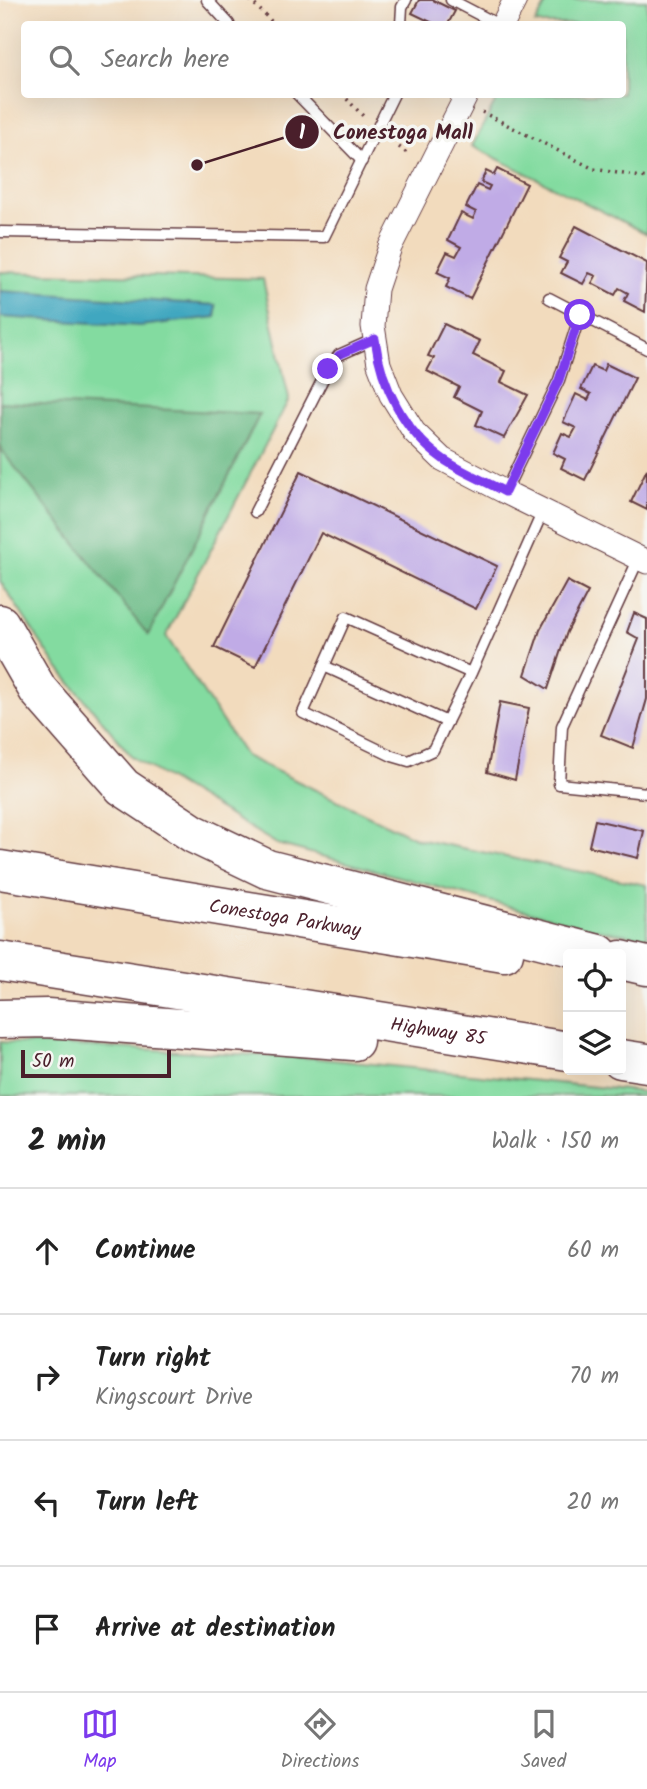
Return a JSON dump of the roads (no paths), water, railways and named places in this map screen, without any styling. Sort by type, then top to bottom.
[{"type":"highway","points":[[0,624],[38,690],[123,787],[194,834],[267,869],[579,949]]},
{"type":"highway","name":"Conestoga Parkway","points":[[0,870],[563,962]]},
{"type":"highway","name":"Highway 85","points":[[0,961],[563,1050]]},
{"type":"highway","points":[[626,961],[647,967]]},
{"type":"highway","points":[[626,973],[647,976]]},
{"type":"highway","points":[[0,1019],[60,1019],[563,1058]]},
{"type":"highway","points":[[626,1061],[647,1063]]},
{"type":"street","points":[[504,21],[515,0]]},
{"type":"street","points":[[465,99],[390,247],[376,289],[375,339],[379,364],[390,395],[414,432],[442,459],[643,560]]},
{"type":"lane","points":[[207,0],[226,21]]},
{"type":"lane","points":[[401,21],[402,6],[406,0]]},
{"type":"lane","points":[[451,0],[491,21]]},
{"type":"lane","points":[[301,98],[362,161]]},
{"type":"lane","points":[[0,232],[324,237],[392,98]]},
{"type":"lane","points":[[549,298],[647,349]]},
{"type":"lane","points":[[505,492],[559,380],[580,315]]},
{"type":"lane","points":[[254,512],[328,369],[339,355],[375,339]]},
{"type":"lane","points":[[471,673],[346,617],[303,713],[392,756],[409,761],[433,750],[471,673],[543,511]]},
{"type":"lane","points":[[643,560],[562,726],[559,784],[647,793]]},
{"type":"lane","points":[[324,666],[447,722]]},
{"type":"water","points":[[0,291],[216,305],[216,317],[140,326],[0,317]]},
{"type":"place","name":"Conestoga Mall","points":[[197,165]]}]
